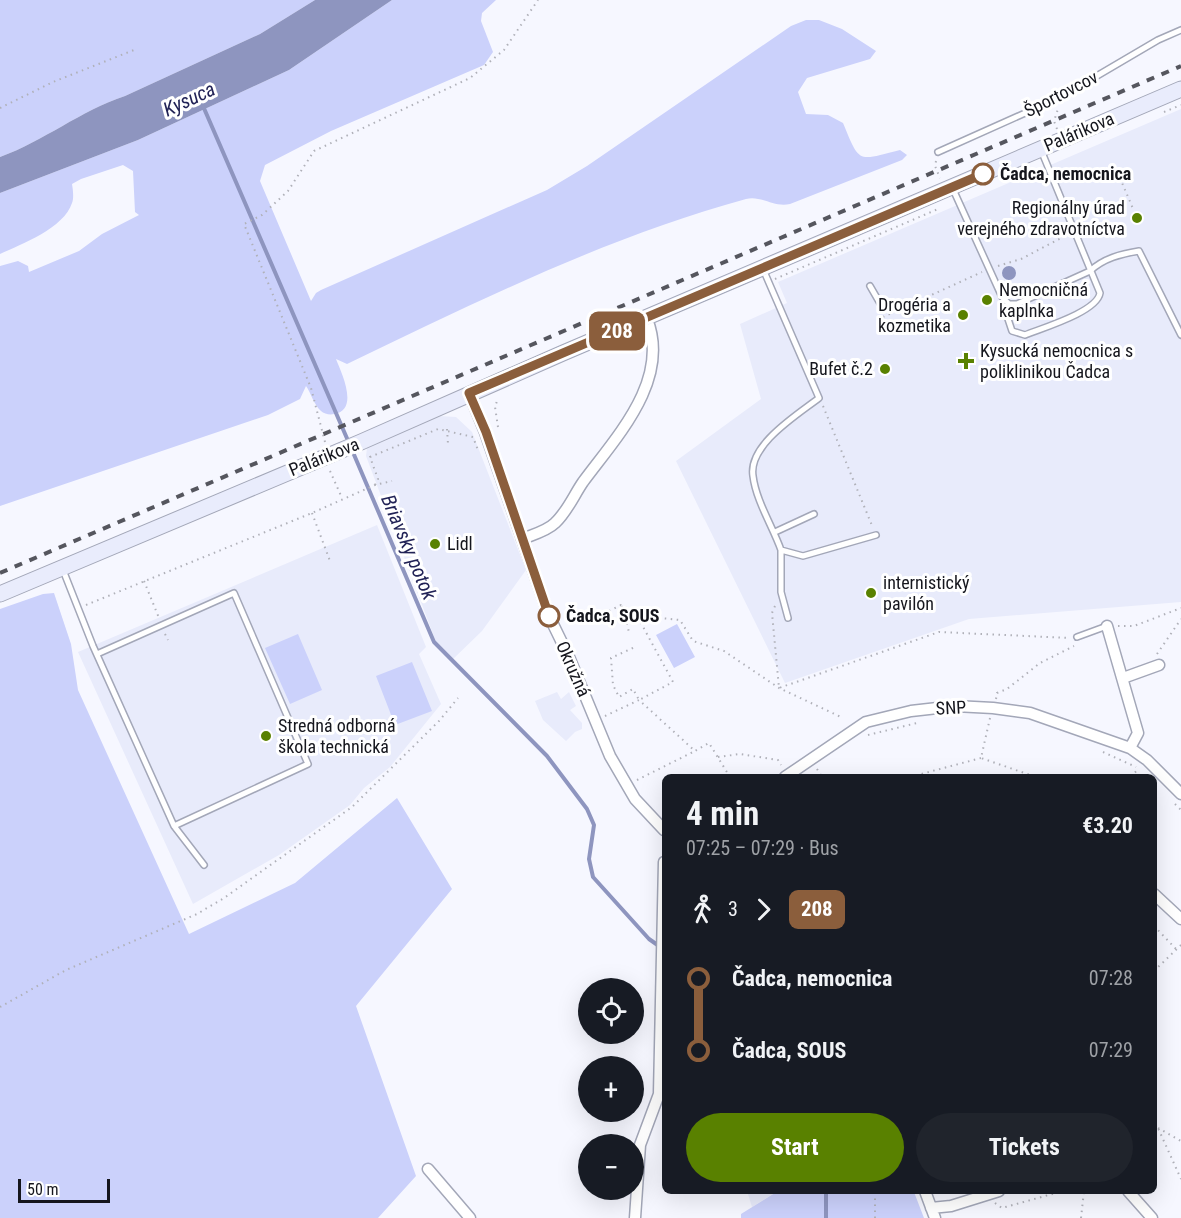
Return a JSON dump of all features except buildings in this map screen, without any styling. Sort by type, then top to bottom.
[{"type":"main road","name":"Palárikova","points":[[0,594],[63,569],[325,451],[345,449],[469,393],[763,270],[1181,89]]},
{"type":"street","points":[[522,539],[553,525],[562,515],[641,400],[653,355],[654,340],[647,319]]},
{"type":"street","name":"Okružná","points":[[469,393],[486,432],[549,616],[569,657],[610,756],[635,799],[662,828]]},
{"type":"street","points":[[1107,626],[1138,733],[1130,748]]},
{"type":"street","points":[[1123,678],[1153,667]]},
{"type":"street","name":"SNP","points":[[790,774],[866,722],[911,711],[955,706],[1030,713],[1130,748],[1147,760],[1181,794]]},
{"type":"street","points":[[1157,897],[1181,920]]},
{"type":"street","points":[[662,917],[662,966]]},
{"type":"street","points":[[635,1218],[640,1145],[659,1094],[662,1063]]},
{"type":"street","points":[[428,1169],[470,1218]]},
{"type":"street","points":[[926,1194],[933,1213],[989,1194]]},
{"type":"street","points":[[1131,1194],[1152,1218]]},
{"type":"lane","name":"Športovcov","points":[[939,152],[1061,97],[1158,40],[1181,30]]},
{"type":"lane","points":[[1009,304],[1008,323],[1012,331],[1025,335],[1096,303],[1100,293],[1041,149]]},
{"type":"lane","points":[[949,189],[990,268],[1002,297],[1009,304],[1017,304],[1090,271],[1099,263],[1122,253],[1139,250],[1181,335]]},
{"type":"lane","points":[[763,270],[819,398],[763,445],[753,463],[755,483],[781,550],[781,592],[788,618]]},
{"type":"lane","points":[[870,286],[881,305]]},
{"type":"lane","points":[[775,532],[814,514]]},
{"type":"lane","points":[[781,550],[803,556],[876,536]]},
{"type":"lane","points":[[63,569],[97,654],[174,826],[204,865]]},
{"type":"lane","points":[[97,654],[234,593],[308,764],[174,826]]},
{"type":"lane","points":[[1077,637],[1107,626]]},
{"type":"path","points":[[342,498],[325,451],[311,388],[244,224],[262,215],[288,191],[314,151],[470,78],[504,50],[538,0]]},
{"type":"path","points":[[0,108],[53,82],[134,50]]},
{"type":"path","points":[[1061,97],[1054,121],[1062,140]]},
{"type":"path","points":[[939,152],[935,166],[949,189]]},
{"type":"path","points":[[1120,178],[1134,211]]},
{"type":"path","points":[[883,317],[990,268],[1021,259],[1075,231]]},
{"type":"path","points":[[497,398],[495,407],[498,427]]},
{"type":"path","points":[[819,398],[876,536]]},
{"type":"path","points":[[375,485],[378,479],[370,457],[438,429],[447,429],[473,437],[481,458]]},
{"type":"path","points":[[447,429],[448,444]]},
{"type":"path","points":[[78,608],[312,513],[342,498],[392,481]]},
{"type":"path","points":[[312,513],[330,561]]},
{"type":"path","points":[[144,581],[168,640]]},
{"type":"path","points":[[779,688],[772,613],[781,592]]},
{"type":"path","points":[[593,619],[621,605],[633,609],[641,616],[680,620],[693,640],[724,651],[779,688],[841,717]]},
{"type":"path","points":[[621,605],[629,632]]},
{"type":"path","points":[[1107,626],[1134,626],[1181,608]]},
{"type":"path","points":[[605,716],[673,682],[633,609]]},
{"type":"path","points":[[1153,667],[1181,619]]},
{"type":"path","points":[[779,688],[939,632],[1037,635],[1063,639],[1077,637],[1075,645],[1040,663],[1007,689],[998,693],[993,708]]},
{"type":"path","points":[[635,647],[611,658],[613,685],[619,697],[633,689],[639,700],[695,751]]},
{"type":"path","points":[[0,1007],[66,970],[197,914],[224,898],[352,807],[439,721],[458,698]]},
{"type":"path","points":[[981,758],[990,717],[1000,719]]},
{"type":"path","points":[[862,738],[925,722]]},
{"type":"path","points":[[637,780],[710,743],[728,774]]},
{"type":"path","points":[[1099,750],[1143,773]]},
{"type":"path","points":[[718,757],[740,754],[778,760],[786,774]]},
{"type":"path","points":[[921,774],[981,758],[1027,774]]},
{"type":"path","points":[[815,766],[820,774]]},
{"type":"path","points":[[1157,929],[1176,950]]},
{"type":"path","points":[[1157,968],[1181,945]]},
{"type":"path","points":[[1158,1128],[1181,1141]]},
{"type":"path","points":[[1158,1128],[1181,1179]]},
{"type":"path","points":[[875,1194],[875,1218]]},
{"type":"path","points":[[989,1201],[994,1201],[1002,1208],[1053,1194]]},
{"type":"path","points":[[1081,1218],[1084,1194]]},
{"type":"shaded area","points":[[0,0],[315,0],[260,34],[109,102],[32,143],[0,157]]},
{"type":"shaded area","points":[[392,0],[496,0],[482,13],[481,21],[493,52],[484,65],[331,131],[265,165],[260,181],[311,301],[321,290],[547,190],[587,166],[791,26],[806,20],[819,20],[842,29],[876,51],[870,59],[807,78],[798,92],[806,114],[828,115],[843,123],[853,146],[862,156],[875,156],[900,150],[907,155],[902,160],[790,204],[746,199],[643,232],[543,272],[347,364],[336,359],[347,390],[346,406],[342,411],[334,414],[322,412],[316,406],[306,386],[300,399],[268,415],[0,506],[0,266],[18,261],[28,266],[29,272],[79,251],[102,234],[139,215],[135,212],[133,171],[123,165],[72,184],[72,203],[68,212],[60,220],[41,234],[0,254],[0,193],[138,140],[289,70]]},
{"type":"shaded area","name":"Kysucká nemocnica s poliklinikou Čadca","points":[[1181,109],[1181,602],[969,619],[785,683],[676,461],[761,399],[740,324],[787,303],[778,282]]},
{"type":"shaded area","points":[[439,416],[456,417],[472,432],[526,570],[482,631],[451,661],[436,642],[366,456],[367,448]]},
{"type":"shaded area","name":"Stredná odborná škola technická","points":[[377,525],[426,647],[419,654],[441,704],[390,767],[364,788],[350,805],[279,855],[193,904],[78,652]]},
{"type":"shaded area","points":[[54,593],[71,644],[78,690],[189,934],[295,883],[397,798],[452,889],[356,1006],[416,1176],[378,1218],[0,1218],[0,609],[43,594]]},
{"type":"shaded area","points":[[677,624],[695,657],[674,668],[656,635]]},
{"type":"shaded area","points":[[298,634],[322,690],[290,704],[265,648]]},
{"type":"shaded area","points":[[412,662],[432,711],[395,725],[376,676]]},
{"type":"shaded area","points":[[557,692],[561,699],[569,692],[576,706],[570,710],[582,723],[582,729],[566,741],[543,720],[535,701]]},
{"type":"shaded area","points":[[748,1194],[773,1194],[752,1207]]},
{"type":"shaded area","points":[[773,1194],[915,1194],[924,1218],[741,1218],[741,1214]]},
{"type":"water","name":"Kysuca","points":[[315,0],[392,0],[289,70],[138,140],[0,193],[0,157],[32,143],[109,102],[260,34]]},
{"type":"water","points":[[1006,266],[1012,266],[1016,273],[1012,280],[1006,280],[1002,276],[1002,270]]},
{"type":"waterway","name":"Briavsky potok","points":[[203,106],[349,443]]},
{"type":"waterway","name":"Briavsky potok","points":[[352,450],[434,642],[547,756],[587,809],[594,825],[589,859],[593,877],[649,939],[659,946]]},
{"type":"waterway","name":"Briavsky potok","points":[[826,1194],[826,1218]]},
{"type":"railway","points":[[0,573],[1181,66]]},
{"type":"bus line","name":"208","points":[[549,616],[486,432],[469,393],[983,174]]},
{"type":"place","name":"Čadca, nemocnica","points":[[983,174]]},
{"type":"place","name":"Regionálny úrad verejného zdravotníctva","points":[[1137,218]]},
{"type":"place","name":"Nemocničná kaplnka","points":[[987,300]]},
{"type":"place","name":"Drogéria a kozmetika","points":[[963,315]]},
{"type":"place","name":"Kysucká nemocnica s poliklinikou Čadca","points":[[966,361]]},
{"type":"place","name":"Bufet č.2","points":[[885,369]]},
{"type":"place","name":"Lidl","points":[[435,544]]},
{"type":"place","name":"internistický pavilón","points":[[871,593]]},
{"type":"place","name":"Čadca, SOUS","points":[[549,616]]},
{"type":"place","name":"Stredná odborná škola technická","points":[[266,736]]}]
